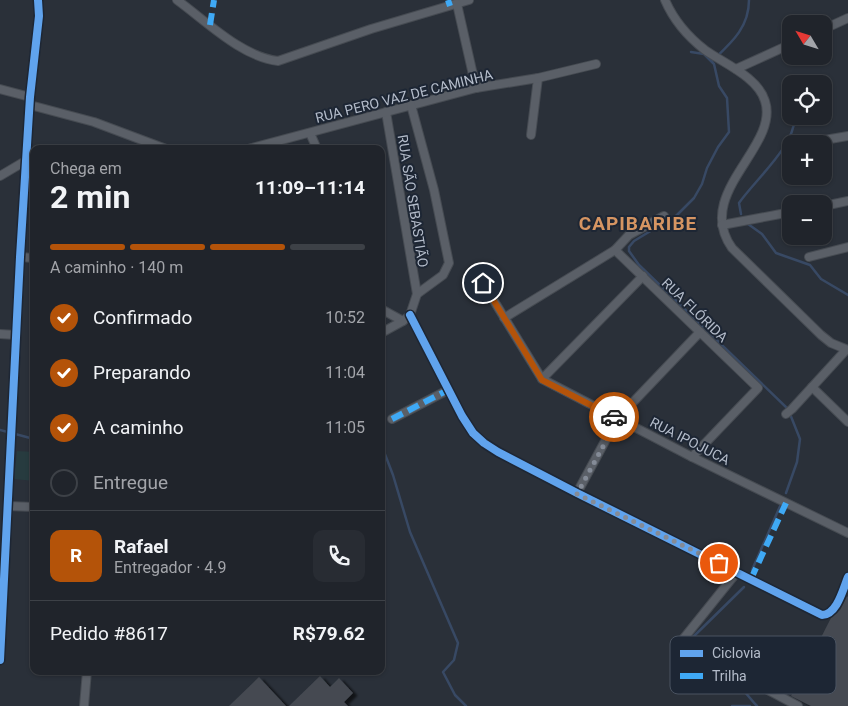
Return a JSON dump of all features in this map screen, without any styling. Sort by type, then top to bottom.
[{"type":"street","points":[[0,660],[20,257],[30,100],[40,16],[38,0]]},
{"type":"street","points":[[177,0],[242,48],[263,59],[278,61],[371,29],[469,0]]},
{"type":"street","points":[[665,0],[669,10],[686,34],[711,54],[736,69],[757,87],[766,101],[766,118],[759,140],[728,193],[724,206],[722,225],[725,238],[732,248],[821,335],[831,343],[847,350],[789,412]]},
{"type":"street","points":[[456,4],[476,88]]},
{"type":"street","points":[[832,25],[848,18]]},
{"type":"street","points":[[736,69],[782,48]]},
{"type":"street","name":"RUA PERO VAZ DE CAMINHA","points":[[264,145],[476,88],[538,78],[596,64]]},
{"type":"street","points":[[531,135],[538,78]]},
{"type":"street","points":[[0,88],[155,145]]},
{"type":"street","points":[[385,331],[410,315],[417,294],[443,275],[448,263],[434,190],[411,105]]},
{"type":"street","name":"RUA SÃO SEBASTIÃO","points":[[386,112],[417,294]]},
{"type":"street","points":[[310,133],[315,145]]},
{"type":"street","points":[[832,139],[848,136]]},
{"type":"street","points":[[0,176],[27,160]]},
{"type":"street","points":[[832,204],[848,201]]},
{"type":"street","points":[[722,225],[782,214]]},
{"type":"street","points":[[504,318],[615,250],[629,235],[664,216]]},
{"type":"street","points":[[808,257],[848,247]]},
{"type":"street","name":"RUA FLÓRIDA","points":[[615,250],[758,388],[692,457]]},
{"type":"street","points":[[20,257],[30,258]]},
{"type":"street","points":[[483,283],[542,380],[643,276]]},
{"type":"street","points":[[385,311],[403,321]]},
{"type":"street","points":[[410,315],[448,390],[473,433],[484,444],[577,494],[822,615],[827,615],[832,611],[848,577]]},
{"type":"street","points":[[577,494],[618,419],[700,332]]},
{"type":"street","points":[[0,334],[16,335]]},
{"type":"street","name":"RUA IPOJUCA","points":[[542,380],[692,457],[848,533]]},
{"type":"street","points":[[812,387],[848,422]]},
{"type":"street","points":[[392,420],[448,390]]},
{"type":"street","points":[[8,506],[30,508]]},
{"type":"street","points":[[686,636],[737,572]]},
{"type":"street","points":[[84,706],[86,675]]},
{"type":"street","points":[[776,694],[798,706]]},
{"type":"green space","points":[[17,451],[30,452],[30,481],[14,479]]},
{"type":"building","points":[[847,596],[848,706],[811,706],[791,696],[792,694],[836,694],[836,636],[822,636],[831,618],[840,610]]},
{"type":"building","points":[[320,676],[330,687],[339,678],[353,693],[344,702],[348,706],[289,706]]},
{"type":"building","points":[[259,677],[286,706],[229,706]]},
{"type":"waterway","points":[[712,61],[738,34],[746,19],[749,0]]},
{"type":"waterway","points":[[691,52],[704,54],[714,64],[719,86],[727,98],[729,132],[718,147],[694,198],[677,215],[634,241],[629,247],[629,251],[639,265],[788,409],[800,439],[797,462],[786,493]]},
{"type":"waterway","points":[[741,214],[739,203],[782,150],[793,125]]},
{"type":"waterway","points":[[748,224],[762,234],[776,253],[810,265],[821,279],[848,295]]},
{"type":"waterway","points":[[0,430],[30,438]]},
{"type":"waterway","points":[[385,454],[410,532],[458,643],[454,660],[443,672],[455,695],[466,706]]},
{"type":"waterway","points":[[752,570],[781,504]]},
{"type":"waterway","points":[[694,636],[744,587]]},
{"type":"waterway","points":[[746,694],[757,706]]},
{"type":"waterway","points":[[732,706],[750,706]]},
{"type":"marked path","points":[[210,25],[214,0]]},
{"type":"marked path","points":[[448,0],[450,6]]},
{"type":"marked path","points":[[392,419],[448,390]]},
{"type":"marked path","points":[[751,579],[786,503]]},
{"type":"cycle path","points":[[0,660],[20,257],[30,97],[39,16],[38,0]]},
{"type":"cycle path","points":[[410,315],[462,416],[473,433],[498,452],[822,615],[832,611],[836,606],[848,577]]},
{"type":"way so far","points":[[614,417],[618,419],[577,494],[719,563]]},
{"type":"district","name":"CAPIBARIBE","points":[[638,223]]},
{"type":"route","points":[[483,283],[542,380],[614,417]]}]
